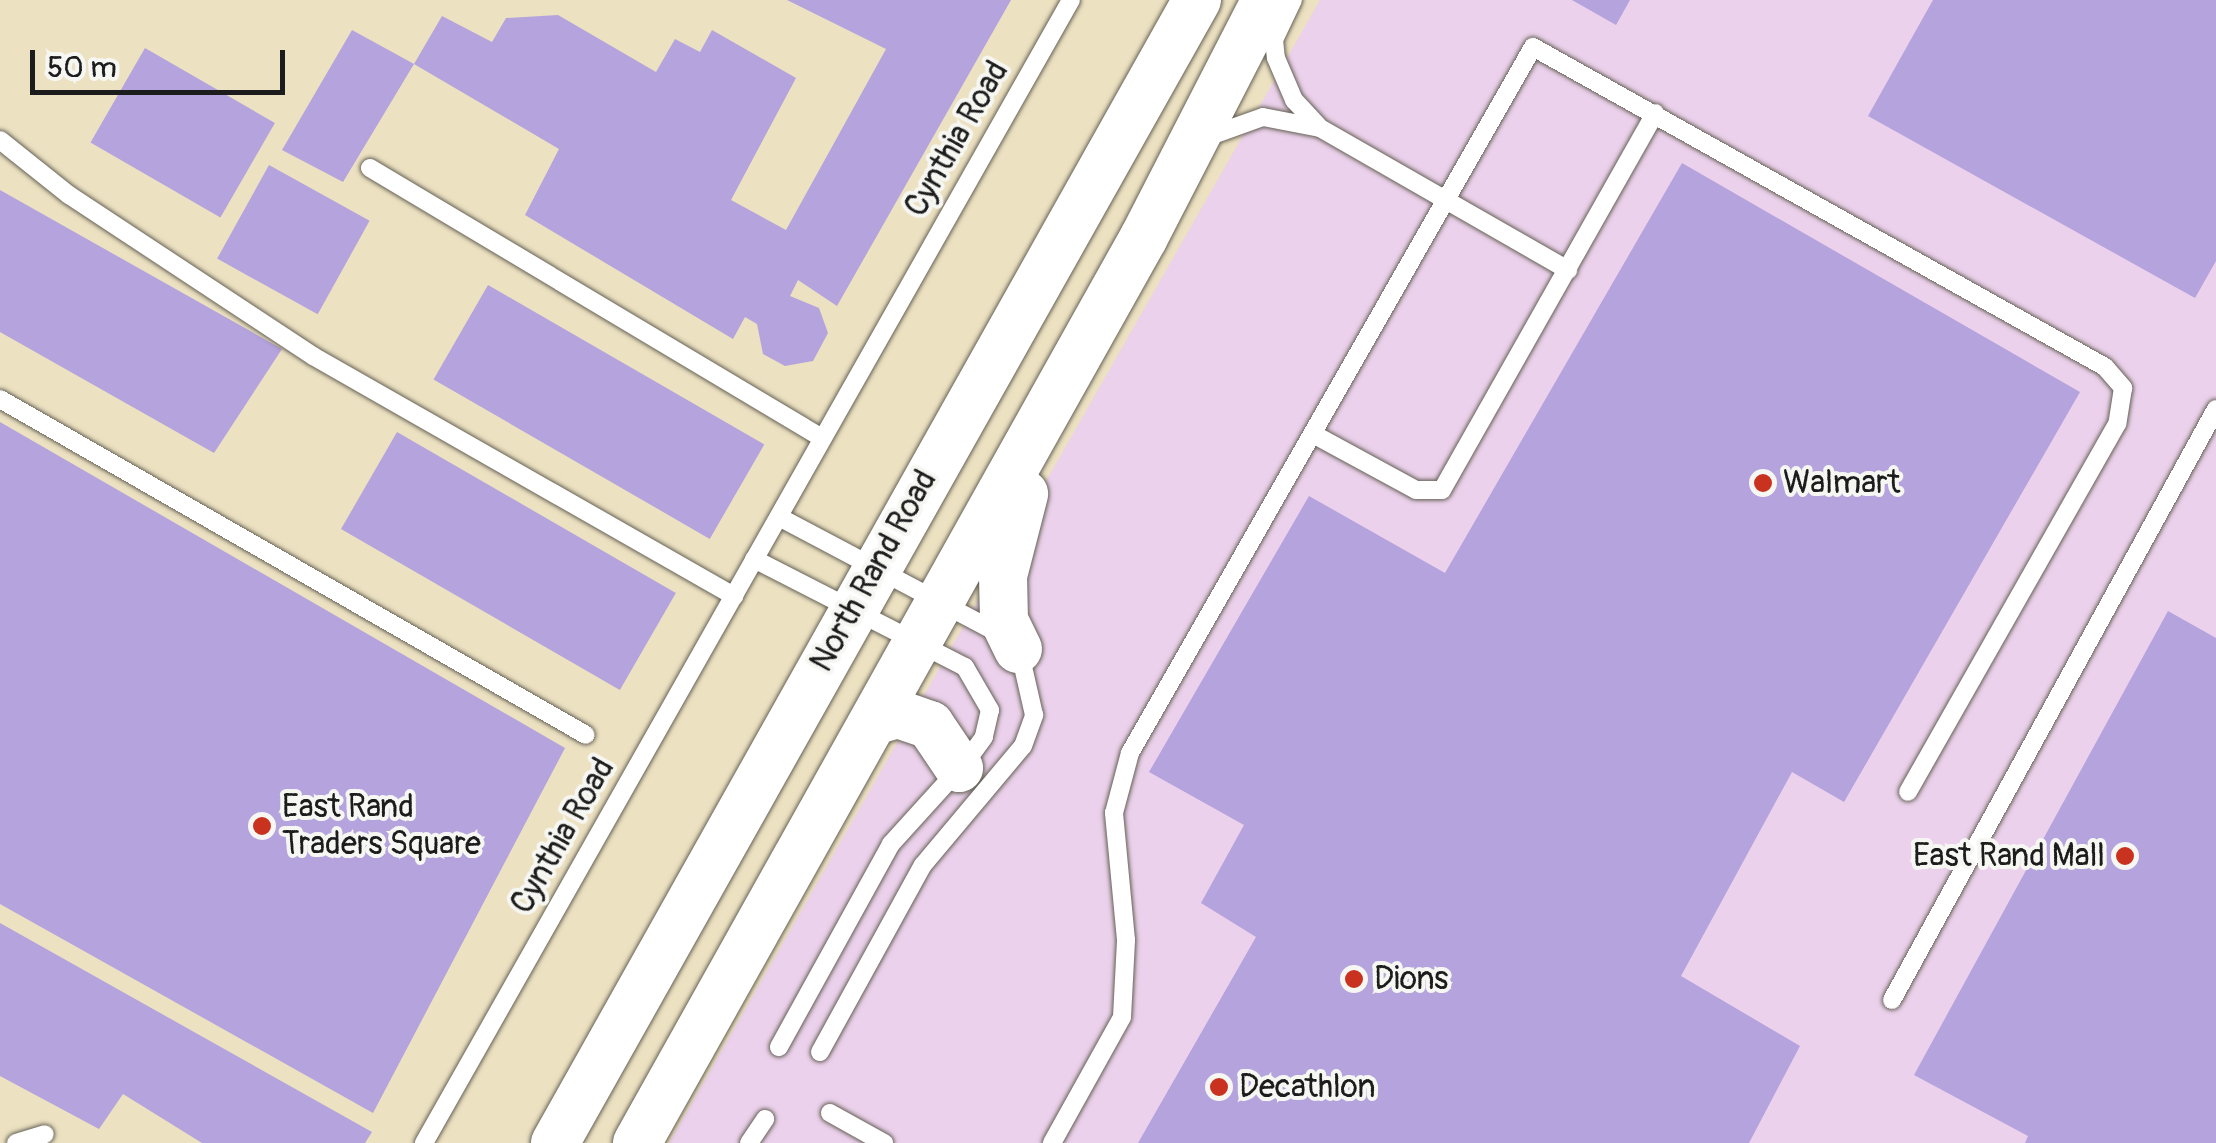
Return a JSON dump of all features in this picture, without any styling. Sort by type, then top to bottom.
[{"type":"main road","name":"North Rand Road","points":[[555,1143],[1197,0]]},
{"type":"main road","points":[[637,1143],[943,603],[1266,0]]},
{"type":"main road","points":[[1018,649],[1004,620],[1011,526],[1085,342]]},
{"type":"main road","points":[[877,720],[898,714],[930,725],[959,768]]},
{"type":"lane","name":"Cynthia Road","points":[[424,1143],[1071,0]]},
{"type":"lane","points":[[1293,0],[1274,40],[1276,58],[1294,100],[1320,128]]},
{"type":"lane","points":[[1052,1143],[1122,1017],[1126,940],[1114,813],[1126,762],[1533,47],[2104,368],[2122,388],[2117,424],[1908,792]]},
{"type":"lane","points":[[1313,434],[1416,490],[1442,490],[1655,113]]},
{"type":"lane","points":[[1184,156],[1243,120],[1286,118],[1320,128],[1568,270]]},
{"type":"lane","points":[[0,140],[69,195],[312,356],[734,596]]},
{"type":"lane","points":[[370,168],[822,438]]},
{"type":"lane","points":[[0,399],[586,735]]},
{"type":"lane","points":[[1892,1000],[2216,408]]},
{"type":"lane","points":[[779,517],[943,603],[1018,649],[1034,716],[1023,746],[922,865],[820,1052]]},
{"type":"lane","points":[[754,559],[965,667],[988,699],[984,737],[892,844],[779,1047]]},
{"type":"lane","points":[[830,1113],[884,1143]]},
{"type":"lane","points":[[749,1143],[766,1119]]},
{"type":"lane","points":[[16,1143],[45,1134]]},
{"type":"shaded area","points":[[1320,0],[2216,0],[2216,1143],[669,1143]]},
{"type":"building","points":[[787,0],[1011,0],[837,306],[798,280],[790,296],[819,308],[828,333],[813,361],[785,366],[763,354],[757,324],[745,317],[733,339],[525,215],[559,149],[414,64],[442,16],[492,42],[506,18],[558,15],[656,72],[675,39],[700,52],[712,30],[796,78],[731,200],[786,230],[886,49]]},
{"type":"building","points":[[1572,0],[1630,0],[1616,25]]},
{"type":"building","points":[[1933,0],[2216,0],[2216,261],[2195,298],[1868,116]]},
{"type":"building","points":[[352,30],[414,64],[343,182],[282,150]]},
{"type":"building","points":[[145,48],[275,123],[220,217],[91,142]]},
{"type":"building","points":[[1682,163],[2080,392],[1844,802],[1792,772],[1681,976],[1800,1046],[1749,1143],[1138,1143],[1256,937],[1201,903],[1244,825],[1149,772],[1309,496],[1445,573]]},
{"type":"building","points":[[269,165],[370,221],[318,314],[217,259]]},
{"type":"building","points":[[0,190],[282,349],[214,453],[0,332]]},
{"type":"building","points":[[488,285],[764,444],[710,539],[434,379]]},
{"type":"building","name":"East Rand Traders Square","points":[[0,422],[565,748],[373,1113],[0,904]]},
{"type":"building","points":[[397,432],[676,593],[620,690],[341,529]]},
{"type":"building","name":"East Rand Mall","points":[[2168,611],[2216,638],[2216,1143],[2025,1143],[2028,1136],[1914,1075]]},
{"type":"building","points":[[0,923],[372,1132],[365,1143],[202,1143],[123,1094],[99,1129],[0,1076]]},
{"type":"place","name":"Walmart","points":[[1763,483]]},
{"type":"place","name":"East Rand Traders Square","points":[[262,826]]},
{"type":"place","name":"East Rand Mall","points":[[2125,856]]},
{"type":"place","name":"Dions","points":[[1354,979]]},
{"type":"place","name":"Decathlon","points":[[1219,1087]]}]
